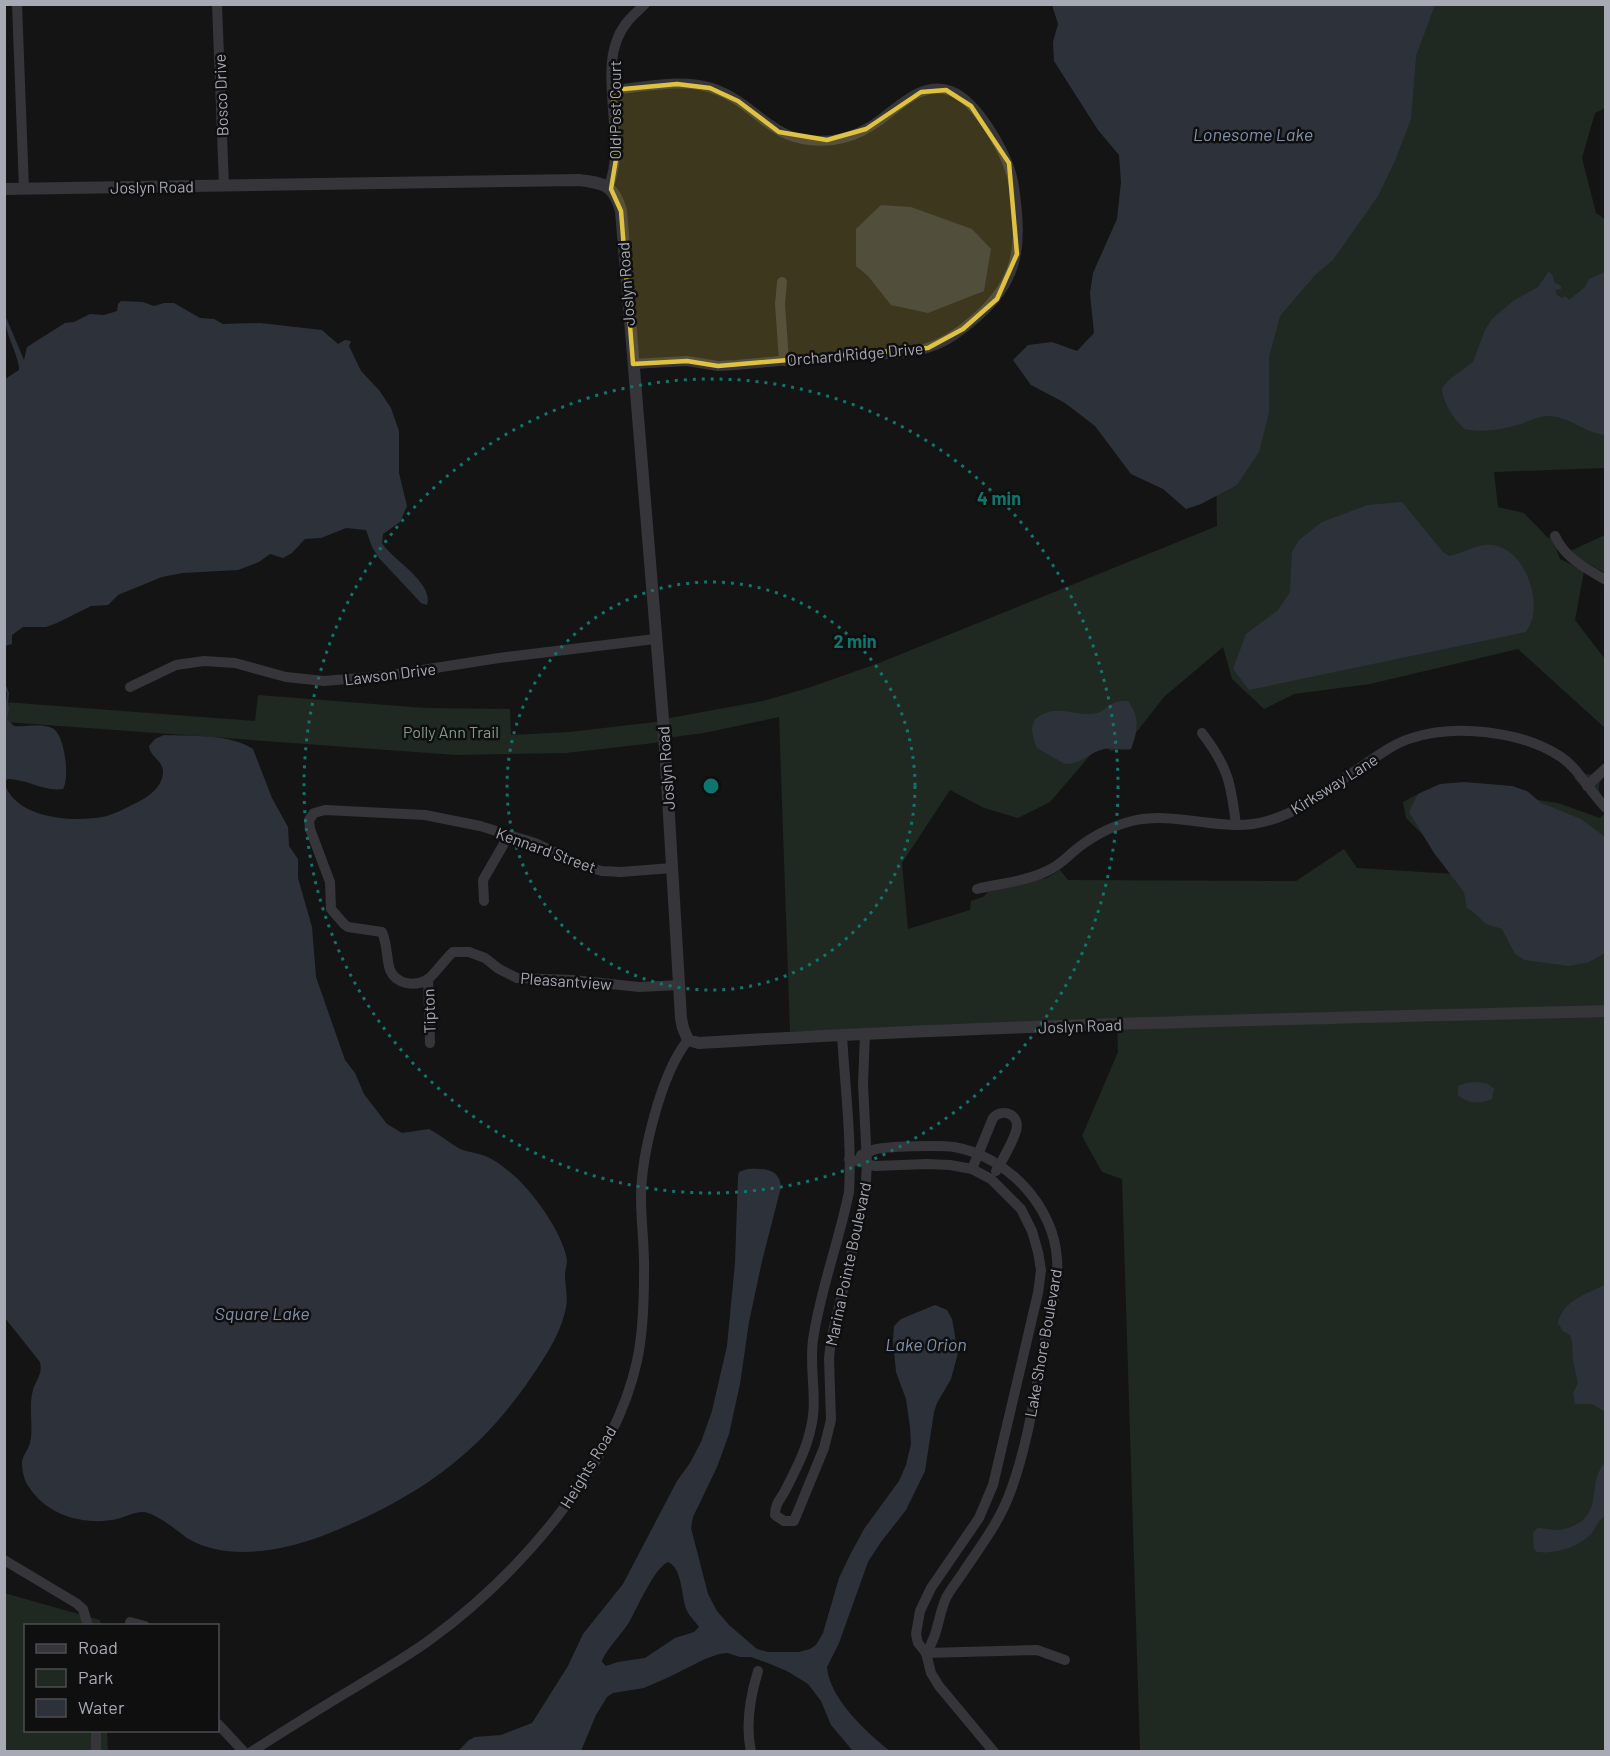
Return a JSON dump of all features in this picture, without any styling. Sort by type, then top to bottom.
[{"type":"street","points":[[17,4],[24,189]]},
{"type":"street","name":"Bosco Drive","points":[[217,4],[224,186]]},
{"type":"street","name":"Old Post Court","points":[[608,188],[616,159],[612,64],[616,44],[627,22],[645,4]]},
{"type":"street","name":"Orchard Ridge Drive","points":[[612,90],[677,84],[710,87],[738,101],[779,132],[808,140],[827,140],[846,137],[866,129],[901,103],[921,92],[941,89],[953,92],[971,106],[1000,145],[1013,176],[1017,234],[1017,254],[1013,267],[997,299],[963,329],[945,341],[928,348],[910,351],[718,366],[687,361],[633,364]]},
{"type":"street","name":"Joslyn Road","points":[[4,189],[579,180],[599,183],[608,188],[617,198],[621,211],[664,731],[682,1028],[688,1040],[699,1042],[1293,1018],[1605,1011]]},
{"type":"street","points":[[782,282],[780,304],[784,361]]},
{"type":"street","points":[[1555,536],[1561,549],[1571,558],[1605,580]]},
{"type":"street","name":"Lawson Drive","points":[[130,687],[176,665],[204,661],[235,663],[286,677],[324,681],[656,639]]},
{"type":"street","name":"Kirksway Lane","points":[[977,889],[1034,877],[1063,862],[1091,839],[1108,829],[1132,821],[1152,818],[1182,819],[1236,825],[1267,822],[1293,812],[1391,748],[1410,738],[1432,733],[1471,731],[1509,736],[1536,744],[1562,757],[1605,808]]},
{"type":"street","points":[[1202,733],[1218,755],[1228,777],[1236,825]]},
{"type":"street","points":[[1587,786],[1605,768]]},
{"type":"street","name":"Kennard Street","points":[[428,979],[411,984],[402,982],[393,975],[389,968],[387,943],[382,932],[348,927],[331,909],[330,882],[310,829],[309,820],[314,813],[325,810],[425,815],[480,826],[535,843],[584,866],[602,871],[621,872],[672,868]]},
{"type":"street","points":[[484,901],[483,880],[509,835]]},
{"type":"street","name":"Pleasantview","points":[[428,979],[453,952],[469,952],[485,958],[499,969],[517,978],[573,980],[639,987],[680,985]]},
{"type":"street","name":"Tipton","points":[[428,979],[430,1043]]},
{"type":"street","name":"Marina Pointe Boulevard","points":[[842,1035],[846,1081],[849,1184],[846,1207],[813,1338],[811,1367],[814,1403],[808,1442],[785,1491],[776,1504],[776,1515],[784,1521],[794,1521],[824,1448],[831,1420],[829,1358],[834,1325],[865,1196],[867,1159],[863,1084],[864,1034]]},
{"type":"street","name":"Heights Road","points":[[251,1752],[399,1660],[455,1621],[504,1578],[526,1554],[561,1512],[592,1466],[615,1421],[637,1361],[642,1327],[645,1272],[640,1196],[644,1162],[660,1100],[676,1057],[688,1040]]},
{"type":"street","points":[[972,1169],[993,1118],[997,1113],[1012,1114],[1016,1119],[1017,1128],[991,1179]]},
{"type":"street","name":"Lake Shore Boulevard","points":[[867,1159],[874,1149],[927,1146],[954,1147],[978,1154],[1021,1183],[1035,1200],[1050,1223],[1058,1260],[1057,1280],[1020,1464],[1011,1491],[994,1527],[947,1596],[939,1616],[933,1643],[926,1653]]},
{"type":"street","name":"Lake Shore Boulevard","points":[[849,1159],[867,1159],[875,1166],[927,1164],[972,1169],[991,1179],[1021,1209],[1032,1231],[1038,1252],[1041,1270],[1038,1293],[993,1485],[979,1518],[931,1588],[920,1611],[916,1634],[918,1643],[926,1653],[931,1672],[939,1686],[994,1752]]},
{"type":"street","points":[[790,1480],[806,1488]]},
{"type":"street","points":[[4,1560],[76,1603],[83,1609],[87,1624]]},
{"type":"street","points":[[130,1622],[137,1624]]},
{"type":"street","points":[[926,1653],[1037,1650],[1065,1660]]},
{"type":"street","points":[[751,1752],[748,1723],[758,1671]]},
{"type":"street","points":[[219,1725],[244,1752]]},
{"type":"street","points":[[96,1732],[96,1752]]},
{"type":"highlighted area","points":[[677,84],[710,88],[738,101],[779,132],[827,140],[866,129],[921,92],[946,90],[971,106],[1009,163],[1017,254],[997,299],[963,329],[928,348],[718,366],[687,361],[633,364],[621,211],[611,189],[616,159],[613,90]]},
{"type":"green space","name":"Polly Ann Trail","points":[[1084,5],[1605,5],[1605,108],[1595,113],[1582,158],[1596,213],[1605,219],[1605,468],[1494,472],[1498,507],[1524,513],[1547,537],[1553,540],[1560,559],[1584,571],[1575,620],[1605,659],[1605,728],[1518,649],[1370,684],[1294,694],[1264,709],[1232,679],[1223,647],[1164,697],[1124,748],[1111,751],[1100,744],[1050,802],[1018,818],[984,808],[950,790],[902,863],[908,929],[970,910],[971,901],[983,897],[990,890],[1047,878],[1060,870],[1068,880],[1296,881],[1344,849],[1357,868],[1455,874],[1444,856],[1406,818],[1403,802],[1424,791],[1512,796],[1558,803],[1600,818],[1605,813],[1574,778],[1581,772],[1592,774],[1605,763],[1605,776],[1599,788],[1606,800],[1605,1751],[1140,1751],[1122,1179],[1102,1172],[1082,1136],[1118,1052],[1117,1020],[790,1032],[779,717],[704,733],[666,738],[666,741],[654,743],[566,753],[456,755],[5,722],[4,702],[255,721],[258,695],[425,708],[510,709],[511,735],[569,732],[664,721],[664,719],[763,701],[879,663],[1217,526],[1216,468],[1124,46]]},
{"type":"green space","points":[[1605,535],[1605,573],[1568,552]]},
{"type":"green space","points":[[4,1593],[100,1620],[101,1624],[24,1624],[24,1732],[107,1732],[108,1751],[5,1751]]},
{"type":"water","name":"Lonesome Lake","points":[[1052,5],[1435,5],[1416,56],[1411,119],[1395,161],[1378,196],[1333,260],[1316,274],[1280,316],[1269,357],[1269,412],[1259,452],[1237,485],[1201,504],[1186,509],[1163,489],[1131,474],[1095,426],[1065,403],[1031,385],[1013,360],[1028,345],[1052,342],[1077,351],[1094,333],[1090,293],[1093,273],[1117,219],[1121,182],[1119,155],[1098,130],[1054,61],[1053,42],[1058,24]]},
{"type":"water","points":[[881,205],[911,207],[972,229],[991,249],[984,291],[928,313],[891,305],[868,276],[856,266],[856,229]]},
{"type":"water","points":[[1549,271],[1554,282],[1561,286],[1561,289],[1555,290],[1557,295],[1562,298],[1565,296],[1569,300],[1585,287],[1589,279],[1605,272],[1605,435],[1563,419],[1548,416],[1501,429],[1478,431],[1465,429],[1450,411],[1442,388],[1473,362],[1485,330],[1492,319],[1513,301],[1538,287]]},
{"type":"water","points":[[121,301],[143,302],[154,306],[174,303],[200,318],[214,319],[223,324],[260,323],[322,330],[338,344],[345,340],[351,341],[349,346],[361,371],[379,390],[391,408],[399,431],[399,473],[407,506],[400,522],[383,534],[382,543],[424,588],[427,605],[421,603],[379,558],[366,530],[346,528],[321,538],[305,539],[292,553],[283,558],[270,554],[259,562],[238,570],[182,573],[162,577],[118,595],[108,605],[91,606],[46,627],[23,627],[12,635],[12,644],[5,646],[5,379],[19,370],[19,367],[6,328],[5,315],[24,360],[27,347],[65,323],[74,322],[90,314],[104,315],[117,311]]},
{"type":"water","points":[[1402,502],[1443,552],[1449,556],[1485,545],[1497,546],[1508,551],[1517,560],[1525,570],[1533,595],[1532,619],[1526,632],[1249,690],[1233,669],[1246,634],[1278,610],[1290,592],[1292,552],[1299,540],[1322,522],[1368,505]]},
{"type":"water","points":[[1128,701],[1135,713],[1137,724],[1131,749],[1105,749],[1080,761],[1065,764],[1037,748],[1033,725],[1041,715],[1055,711],[1098,713],[1116,702]]},
{"type":"water","points":[[7,704],[9,708],[7,719],[14,726],[43,726],[52,728],[56,732],[65,757],[66,776],[63,789],[49,789],[8,779],[5,781],[4,705]]},
{"type":"water","name":"Square Lake","points":[[164,735],[222,738],[253,749],[272,798],[288,827],[289,846],[298,859],[298,878],[312,927],[316,977],[345,1060],[355,1073],[364,1094],[387,1124],[402,1133],[429,1129],[460,1149],[489,1158],[508,1171],[528,1190],[553,1225],[560,1237],[567,1260],[566,1307],[554,1341],[526,1385],[473,1446],[433,1479],[362,1519],[308,1541],[264,1551],[224,1551],[198,1544],[165,1522],[142,1512],[105,1521],[80,1520],[68,1516],[57,1512],[37,1497],[26,1482],[22,1468],[31,1437],[32,1396],[41,1366],[5,1318],[5,785],[12,797],[22,806],[35,812],[80,819],[107,816],[142,800],[160,784],[163,769],[149,746],[155,739]]},
{"type":"water","points":[[1464,782],[1512,786],[1527,791],[1541,803],[1581,819],[1605,837],[1605,953],[1589,962],[1569,966],[1525,960],[1515,954],[1502,929],[1486,924],[1467,908],[1464,892],[1434,853],[1409,812],[1418,794],[1440,784]]},
{"type":"water","points":[[1478,1082],[1488,1084],[1494,1089],[1492,1099],[1474,1102],[1458,1095],[1458,1086]]},
{"type":"water","name":"Lake Orion","points":[[747,1169],[769,1170],[777,1176],[781,1187],[749,1322],[740,1384],[729,1434],[717,1467],[693,1517],[691,1528],[708,1594],[717,1611],[729,1625],[757,1649],[768,1652],[799,1652],[816,1645],[823,1633],[839,1578],[850,1555],[864,1529],[899,1481],[906,1465],[911,1444],[910,1427],[906,1399],[896,1372],[894,1326],[901,1319],[935,1305],[947,1310],[952,1319],[958,1353],[951,1379],[934,1412],[925,1471],[906,1510],[868,1562],[839,1643],[827,1667],[834,1691],[851,1714],[890,1751],[853,1751],[831,1725],[821,1701],[808,1684],[787,1671],[765,1662],[727,1653],[705,1659],[644,1688],[613,1693],[607,1697],[596,1715],[581,1751],[458,1751],[475,1737],[501,1735],[532,1723],[568,1666],[583,1634],[623,1584],[677,1481],[701,1442],[712,1411],[727,1346],[735,1263],[739,1172]],"holes":[[[668,1562],[673,1565],[679,1577],[687,1611],[699,1627],[694,1632],[675,1638],[645,1658],[606,1666],[602,1662],[603,1659],[628,1624],[657,1572]]]},
{"type":"water","points":[[1605,1285],[1605,1412],[1592,1404],[1575,1404],[1573,1393],[1578,1383],[1573,1361],[1572,1341],[1570,1335],[1563,1331],[1558,1323],[1560,1315],[1570,1303]]},
{"type":"water","points":[[1605,1463],[1605,1516],[1591,1534],[1579,1543],[1559,1551],[1537,1552],[1534,1549],[1533,1532],[1538,1528],[1564,1529],[1581,1521],[1588,1514],[1592,1506],[1596,1479]]},
{"type":"waterway","points":[[4,683],[8,693],[7,704]]}]
